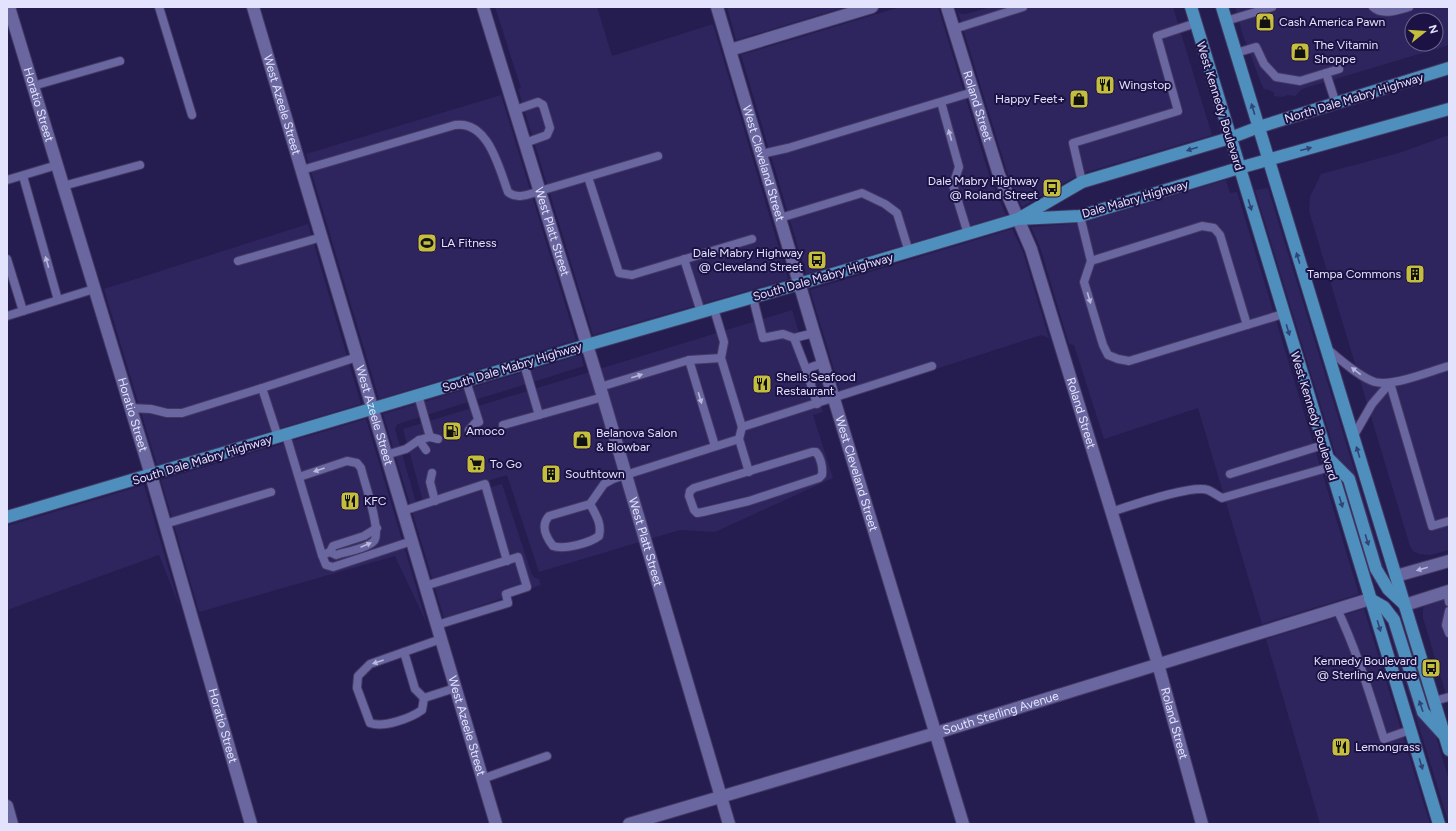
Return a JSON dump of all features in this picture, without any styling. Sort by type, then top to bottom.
[{"type":"main road","name":"West Kennedy Boulevard","points":[[1191,7],[1439,824]]},
{"type":"main road","points":[[1222,7],[1449,750]]},
{"type":"main road","name":"North Dale Mabry Highway","points":[[1259,128],[1449,68]]},
{"type":"main road","points":[[1268,160],[1449,109]]},
{"type":"main road","points":[[1018,219],[1082,182],[1259,128]]},
{"type":"main road","name":"Dale Mabry Highway","points":[[1018,219],[1080,216],[1268,160]]},
{"type":"main road","name":"South Dale Mabry Highway","points":[[7,517],[1018,219]]},
{"type":"main road","points":[[1328,462],[1349,479],[1376,569],[1388,589],[1405,605]]},
{"type":"main road","points":[[1370,599],[1384,607],[1394,620],[1422,712],[1445,737]]},
{"type":"street","name":"Horatio Street","points":[[9,7],[151,475],[251,824]]},
{"type":"street","name":"West Azeele Street","points":[[253,7],[496,824]]},
{"type":"street","name":"West Platt Street","points":[[483,7],[587,345],[729,824]]},
{"type":"street","name":"West Cleveland Street","points":[[717,7],[799,284],[963,824]]},
{"type":"street","points":[[730,50],[872,7]]},
{"type":"street","name":"Roland Street","points":[[947,7],[999,175],[1031,249],[1158,664],[1202,824]]},
{"type":"street","points":[[1396,576],[1449,561]]},
{"type":"street","points":[[1405,605],[1448,595]]},
{"type":"street","name":"South Sterling Avenue","points":[[629,824],[936,733],[1370,599]]},
{"type":"street","points":[[7,806],[12,824]]},
{"type":"lane","points":[[159,7],[192,115]]},
{"type":"lane","points":[[954,29],[1023,7]]},
{"type":"lane","points":[[1226,21],[1255,10],[1272,7]]},
{"type":"lane","points":[[1373,7],[1376,10],[1387,12],[1409,7]]},
{"type":"lane","points":[[1082,182],[1073,144],[1178,111],[1157,36],[1196,23]]},
{"type":"lane","points":[[1236,53],[1256,47],[1264,64],[1276,77],[1292,80],[1300,81],[1339,69]]},
{"type":"lane","points":[[33,86],[120,61]]},
{"type":"lane","points":[[1326,73],[1336,104]]},
{"type":"lane","points":[[761,154],[788,148],[973,92]]},
{"type":"lane","points":[[515,110],[538,102],[543,106],[550,128],[547,135],[525,143]]},
{"type":"lane","points":[[941,102],[959,167],[953,185],[968,234]]},
{"type":"lane","points":[[302,170],[455,125],[463,124],[470,126],[476,131],[494,151],[508,192],[511,195],[519,196],[540,191],[658,156]]},
{"type":"lane","points":[[7,180],[57,165]]},
{"type":"lane","points":[[63,186],[140,166]]},
{"type":"lane","points":[[23,176],[58,300]]},
{"type":"lane","points":[[588,177],[619,273],[632,275],[752,239]]},
{"type":"lane","points":[[780,218],[862,193],[885,204],[897,213],[909,252]]},
{"type":"lane","points":[[1080,216],[1091,261],[1084,282],[1103,345],[1108,355],[1129,361],[1283,314]]},
{"type":"lane","points":[[1091,261],[1202,226],[1214,228],[1220,235],[1247,325]]},
{"type":"lane","points":[[238,261],[322,237]]},
{"type":"lane","points":[[684,259],[701,312]]},
{"type":"lane","points":[[7,260],[23,311]]},
{"type":"lane","points":[[7,316],[94,289]]},
{"type":"lane","points":[[753,298],[763,338],[783,334],[794,338],[814,333]]},
{"type":"lane","points":[[714,309],[724,342],[721,358],[742,428],[739,439],[749,472]]},
{"type":"lane","points":[[794,338],[817,404]]},
{"type":"lane","points":[[1326,348],[1362,376],[1375,382],[1390,383],[1449,366]]},
{"type":"lane","points":[[130,408],[151,409],[167,413],[182,412],[357,357]]},
{"type":"lane","points":[[503,426],[539,415],[689,360],[721,358]]},
{"type":"lane","points":[[689,360],[715,446]]},
{"type":"lane","points":[[806,369],[823,362]]},
{"type":"lane","points":[[524,364],[539,415]]},
{"type":"lane","points":[[742,428],[932,366]]},
{"type":"lane","points":[[466,381],[479,422],[468,430]]},
{"type":"lane","points":[[1353,437],[1372,404],[1390,383]]},
{"type":"lane","points":[[1390,383],[1432,526],[1449,521]]},
{"type":"lane","points":[[262,388],[299,477],[326,553],[326,565],[333,567],[412,541]]},
{"type":"lane","points":[[386,455],[406,449],[419,440],[435,436],[418,395]]},
{"type":"lane","points":[[466,421],[475,424]]},
{"type":"lane","points":[[590,504],[600,525],[599,536],[594,540],[564,548],[553,546],[546,534],[544,526],[545,521],[549,516],[590,504],[604,484],[625,474],[739,439]]},
{"type":"lane","points":[[419,440],[421,451]]},
{"type":"lane","points":[[1230,474],[1323,445]]},
{"type":"lane","points":[[812,452],[816,452],[819,455],[823,470],[822,475],[818,478],[750,501],[697,513],[694,510],[689,496],[690,491],[694,488],[749,472],[812,452]]},
{"type":"lane","points":[[299,477],[347,461],[357,463],[361,468],[377,536],[373,542],[368,545],[336,555],[326,553]]},
{"type":"lane","points":[[1111,512],[1164,495],[1197,489],[1208,490],[1222,498],[1328,462]]},
{"type":"lane","points":[[428,474],[435,501]]},
{"type":"lane","points":[[403,511],[485,484],[507,561]]},
{"type":"lane","points":[[165,524],[271,492]]},
{"type":"lane","points":[[425,586],[518,557],[527,587],[506,594],[508,603],[437,625]]},
{"type":"lane","points":[[1336,609],[1349,635],[1365,677],[1384,739],[1410,730]]},
{"type":"lane","points":[[1449,611],[1446,625],[1449,633]]},
{"type":"lane","points":[[424,698],[422,710],[414,716],[382,725],[370,723],[357,688],[358,676],[370,664],[441,639]]},
{"type":"lane","points":[[404,652],[415,689],[424,698]]},
{"type":"lane","points":[[424,698],[455,688]]},
{"type":"lane","points":[[1434,702],[1449,697]]},
{"type":"lane","points":[[482,779],[547,756]]},
{"type":"shaded area","points":[[495,7],[597,7],[612,56],[713,24],[788,279],[593,335],[518,89],[521,88]]},
{"type":"shaded area","points":[[727,7],[845,7],[736,40]]},
{"type":"shaded area","points":[[900,7],[938,7],[990,178],[1006,215],[806,274],[741,55]]},
{"type":"shaded area","points":[[990,7],[1173,7],[1212,135],[1080,174],[1022,207],[1007,172],[958,12],[966,14]]},
{"type":"shaded area","points":[[1235,7],[1449,7],[1449,45],[1444,46],[1444,12],[1404,12],[1404,52],[1426,52],[1302,89],[1295,96],[1274,96],[1274,93],[1264,89],[1243,35]]},
{"type":"shaded area","points":[[501,95],[576,340],[379,399],[306,154]]},
{"type":"shaded area","points":[[1449,135],[1449,550],[1430,555],[1419,554],[1413,551],[1410,546],[1309,211],[1310,197],[1321,174],[1399,153]]},
{"type":"shaded area","points":[[1226,180],[1230,193],[1237,192],[1359,594],[1262,624],[1198,408],[1104,439],[1074,345],[1069,344],[1040,247],[1031,227],[1082,223]]},
{"type":"shaded area","points":[[1268,188],[1386,574],[1375,584],[1255,190]]},
{"type":"shaded area","points":[[308,224],[361,404],[157,465],[104,289]]},
{"type":"shaded area","points":[[1012,229],[1023,252],[1049,338],[1041,335],[843,399],[810,290]]},
{"type":"shaded area","points":[[792,310],[823,412],[813,415],[833,478],[715,532],[680,530],[539,572],[507,475],[423,501],[403,429]]},
{"type":"shaded area","points":[[581,355],[584,366],[397,425],[395,429],[416,503],[425,507],[502,484],[532,575],[539,579],[541,585],[444,618],[383,414]]},
{"type":"shaded area","points":[[366,419],[427,624],[395,556],[199,612],[161,480]]},
{"type":"shaded area","points":[[144,485],[180,608],[159,555],[7,610],[7,526]]},
{"type":"shaded area","points":[[1449,597],[1449,704],[1423,618],[1423,608],[1426,605]]},
{"type":"shaded area","points":[[1364,609],[1430,824],[1320,824],[1266,639]]},
{"type":"shaded area","points":[[1383,609],[1398,612],[1449,780],[1449,824]]},
{"type":"place","name":"Cash America Pawn","points":[[1265,22]]},
{"type":"place","name":"The Vitamin Shoppe","points":[[1300,52]]},
{"type":"place","name":"Wingstop","points":[[1105,85]]},
{"type":"place","name":"Happy Feet+","points":[[1079,99]]},
{"type":"place","name":"Dale Mabry Highway @ Roland Street","points":[[1052,188]]},
{"type":"place","name":"LA Fitness","points":[[427,243]]},
{"type":"place","name":"Dale Mabry Highway @ Cleveland Street","points":[[817,260]]},
{"type":"place","name":"Tampa Commons","points":[[1415,274]]},
{"type":"place","name":"Shells Seafood Restaurant","points":[[762,384]]},
{"type":"place","name":"Amoco","points":[[452,431]]},
{"type":"place","name":"Belanova Salon & Blowbar","points":[[582,440]]},
{"type":"place","name":"To Go","points":[[476,464]]},
{"type":"place","name":"Southtown","points":[[551,474]]},
{"type":"place","name":"KFC","points":[[350,501]]},
{"type":"place","name":"Kennedy Boulevard @ Sterling Avenue","points":[[1431,668]]},
{"type":"place","name":"Lemongrass","points":[[1341,747]]}]
